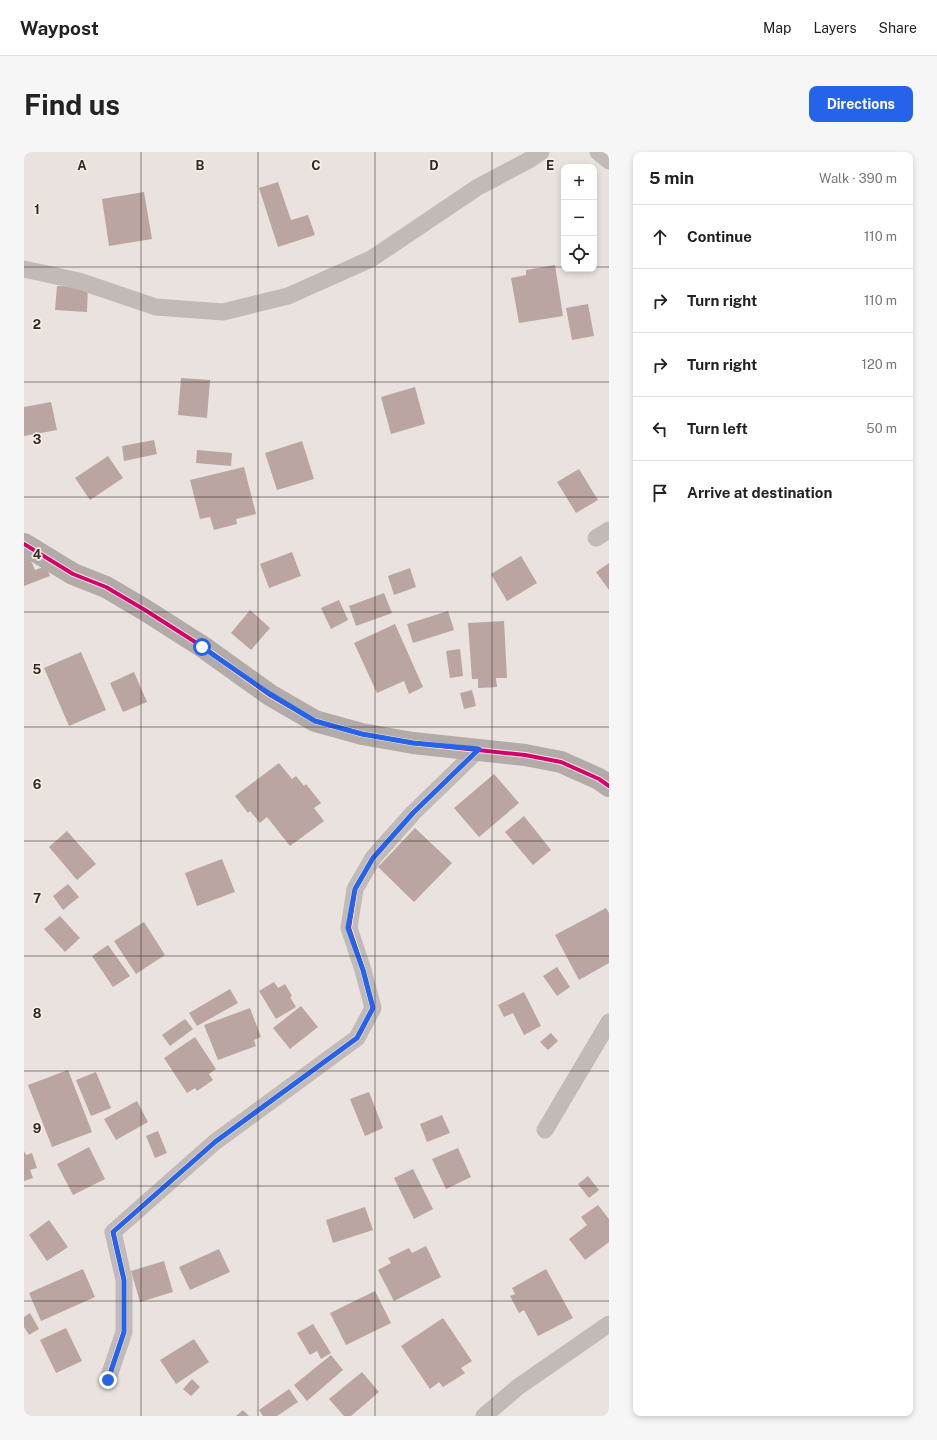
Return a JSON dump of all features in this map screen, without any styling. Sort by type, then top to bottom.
[{"type":"street","points":[[24,269],[79,281],[156,307],[223,312],[288,296],[371,259],[478,187],[530,160],[541,152]]},
{"type":"street","points":[[598,152],[609,160]]},
{"type":"street","points":[[24,544],[73,574],[106,587],[145,610],[270,694],[315,721],[362,734],[413,743],[479,749],[525,755],[561,762],[599,779],[609,786]]},
{"type":"street","points":[[108,1380],[124,1332],[124,1280],[113,1232],[215,1142],[357,1038],[373,1008],[363,970],[348,928],[355,889],[373,858],[413,813],[479,749]]},
{"type":"street","points":[[545,1130],[609,1022]]},
{"type":"street","points":[[484,1416],[518,1387],[609,1324]]},
{"type":"building","points":[[278,182],[291,220],[308,215],[315,235],[278,247],[259,188]]},
{"type":"building","points":[[144,192],[152,239],[109,246],[102,199]]},
{"type":"building","points":[[555,265],[563,316],[519,323],[511,278],[526,275],[526,270]]},
{"type":"building","points":[[57,286],[88,287],[87,312],[55,310]]},
{"type":"building","points":[[588,304],[594,336],[572,340],[566,308]]},
{"type":"building","points":[[181,378],[210,380],[207,418],[178,415]]},
{"type":"building","points":[[415,387],[425,424],[391,434],[381,397]]},
{"type":"building","points":[[51,402],[57,430],[24,436],[24,407]]},
{"type":"building","points":[[154,440],[157,454],[124,461],[122,446]]},
{"type":"building","points":[[302,441],[314,479],[277,490],[265,453]]},
{"type":"building","points":[[197,450],[232,453],[231,466],[196,463]]},
{"type":"building","points":[[108,456],[123,478],[90,500],[75,478]]},
{"type":"building","points":[[244,467],[256,514],[236,519],[237,524],[214,530],[210,517],[200,519],[190,480]]},
{"type":"building","points":[[579,469],[598,500],[576,513],[557,482]]},
{"type":"building","points":[[26,550],[35,570],[46,566],[50,576],[24,586],[24,551]]},
{"type":"building","points":[[292,552],[301,576],[269,588],[260,564]]},
{"type":"building","points":[[521,556],[537,583],[507,601],[491,574]]},
{"type":"building","points":[[609,563],[609,590],[596,572]]},
{"type":"building","points":[[410,568],[416,587],[394,595],[388,576]]},
{"type":"building","points":[[384,593],[392,613],[356,626],[349,606]]},
{"type":"building","points":[[339,600],[348,620],[331,629],[321,608]]},
{"type":"building","points":[[250,610],[270,628],[251,650],[231,633]]},
{"type":"building","points":[[448,611],[454,630],[413,643],[407,624]]},
{"type":"building","points":[[504,621],[507,678],[496,678],[497,687],[478,688],[478,679],[472,679],[468,623]]},
{"type":"building","points":[[395,624],[423,687],[409,694],[404,681],[377,693],[354,643]]},
{"type":"building","points":[[460,649],[463,676],[450,678],[446,651]]},
{"type":"building","points":[[81,652],[106,710],[69,726],[44,668]]},
{"type":"building","points":[[134,672],[147,702],[123,712],[110,683]]},
{"type":"building","points":[[472,690],[476,706],[464,709],[460,693]]},
{"type":"building","points":[[279,763],[292,779],[296,776],[304,786],[306,784],[321,803],[314,808],[324,821],[290,846],[267,817],[260,823],[250,811],[248,813],[235,796]]},
{"type":"building","points":[[494,774],[519,803],[479,837],[454,808]]},
{"type":"building","points":[[524,816],[551,850],[533,865],[505,832]]},
{"type":"building","points":[[415,828],[452,863],[414,902],[378,867]]},
{"type":"building","points":[[67,831],[96,864],[77,880],[49,847]]},
{"type":"building","points":[[222,859],[235,892],[197,906],[185,873]]},
{"type":"building","points":[[68,884],[79,897],[63,910],[53,896]]},
{"type":"building","points":[[606,908],[609,913],[609,963],[579,980],[555,935]]},
{"type":"building","points":[[60,916],[80,938],[65,952],[44,929]]},
{"type":"building","points":[[144,922],[165,955],[136,974],[114,941]]},
{"type":"building","points":[[108,945],[130,976],[113,987],[92,956]]},
{"type":"building","points":[[557,967],[570,987],[557,996],[543,976]]},
{"type":"building","points":[[274,982],[278,988],[285,984],[296,1007],[276,1019],[259,991]]},
{"type":"building","points":[[230,989],[238,1003],[197,1026],[189,1013]]},
{"type":"building","points":[[524,992],[541,1026],[524,1035],[513,1013],[504,1017],[498,1005]]},
{"type":"building","points":[[301,1006],[318,1027],[290,1049],[273,1028]]},
{"type":"building","points":[[250,1008],[261,1037],[254,1040],[256,1046],[218,1060],[204,1025]]},
{"type":"building","points":[[185,1019],[193,1029],[170,1046],[162,1035]]},
{"type":"building","points":[[551,1033],[558,1041],[548,1050],[540,1042]]},
{"type":"building","points":[[195,1037],[216,1069],[209,1074],[213,1080],[197,1091],[195,1088],[187,1093],[164,1058]]},
{"type":"building","points":[[68,1070],[92,1132],[52,1147],[28,1085]]},
{"type":"building","points":[[96,1072],[111,1108],[91,1116],[76,1080]]},
{"type":"building","points":[[369,1092],[383,1128],[365,1136],[350,1099]]},
{"type":"building","points":[[137,1101],[148,1122],[116,1140],[104,1119]]},
{"type":"building","points":[[442,1115],[450,1133],[427,1142],[420,1124]]},
{"type":"building","points":[[158,1131],[167,1153],[155,1158],[146,1136]]},
{"type":"building","points":[[89,1147],[105,1179],[73,1195],[57,1164]]},
{"type":"building","points":[[458,1148],[471,1177],[446,1189],[432,1159]]},
{"type":"building","points":[[24,1151],[26,1155],[32,1153],[37,1168],[30,1170],[33,1178],[24,1181]]},
{"type":"building","points":[[413,1169],[433,1209],[414,1219],[394,1178]]},
{"type":"building","points":[[588,1176],[599,1190],[589,1198],[578,1184]]},
{"type":"building","points":[[598,1205],[609,1219],[609,1242],[585,1260],[569,1239],[587,1225],[581,1217]]},
{"type":"building","points":[[365,1207],[373,1230],[333,1243],[326,1220]]},
{"type":"building","points":[[49,1220],[68,1247],[47,1261],[29,1235]]},
{"type":"building","points":[[426,1246],[441,1277],[394,1301],[378,1270],[391,1263],[388,1258],[409,1248],[412,1253]]},
{"type":"building","points":[[219,1249],[230,1272],[190,1290],[179,1267]]},
{"type":"building","points":[[164,1261],[173,1292],[140,1302],[131,1271]]},
{"type":"building","points":[[83,1269],[95,1297],[41,1321],[29,1293]]},
{"type":"building","points":[[546,1269],[573,1318],[538,1336],[524,1310],[519,1313],[510,1296],[515,1294],[512,1288]]},
{"type":"building","points":[[375,1291],[391,1323],[346,1345],[330,1313]]},
{"type":"building","points":[[30,1313],[39,1329],[29,1335],[24,1327],[24,1317]]},
{"type":"building","points":[[443,1318],[472,1361],[461,1368],[465,1373],[443,1387],[439,1382],[430,1389],[401,1346]]},
{"type":"building","points":[[313,1324],[331,1353],[321,1359],[317,1351],[310,1355],[297,1333]]},
{"type":"building","points":[[66,1328],[82,1361],[56,1373],[40,1340]]},
{"type":"building","points":[[194,1339],[209,1362],[176,1384],[160,1360]]},
{"type":"building","points":[[331,1355],[343,1370],[307,1401],[294,1385]]},
{"type":"building","points":[[362,1372],[379,1392],[351,1416],[344,1416],[329,1399]]},
{"type":"building","points":[[192,1379],[200,1387],[191,1396],[183,1389]]},
{"type":"building","points":[[289,1389],[298,1402],[277,1416],[263,1416],[259,1410]]},
{"type":"building","points":[[243,1410],[249,1416],[236,1416]]},
{"type":"cycle path","points":[[24,544],[73,574],[106,587],[145,610],[203,647],[270,695],[315,721],[362,734],[413,743],[525,755],[561,762],[599,779],[609,786]]},
{"type":"cycle path","points":[[108,1379],[124,1332],[124,1280],[113,1232],[215,1142],[357,1038],[373,1008],[363,970],[349,928],[355,889],[373,858],[413,813],[479,749]]},
{"type":"route","points":[[108,1380],[124,1332],[124,1280],[113,1232],[215,1142],[357,1038],[373,1008],[363,970],[348,928],[355,889],[373,858],[413,813],[479,749],[413,743],[362,734],[315,721],[270,694],[202,647]]}]
